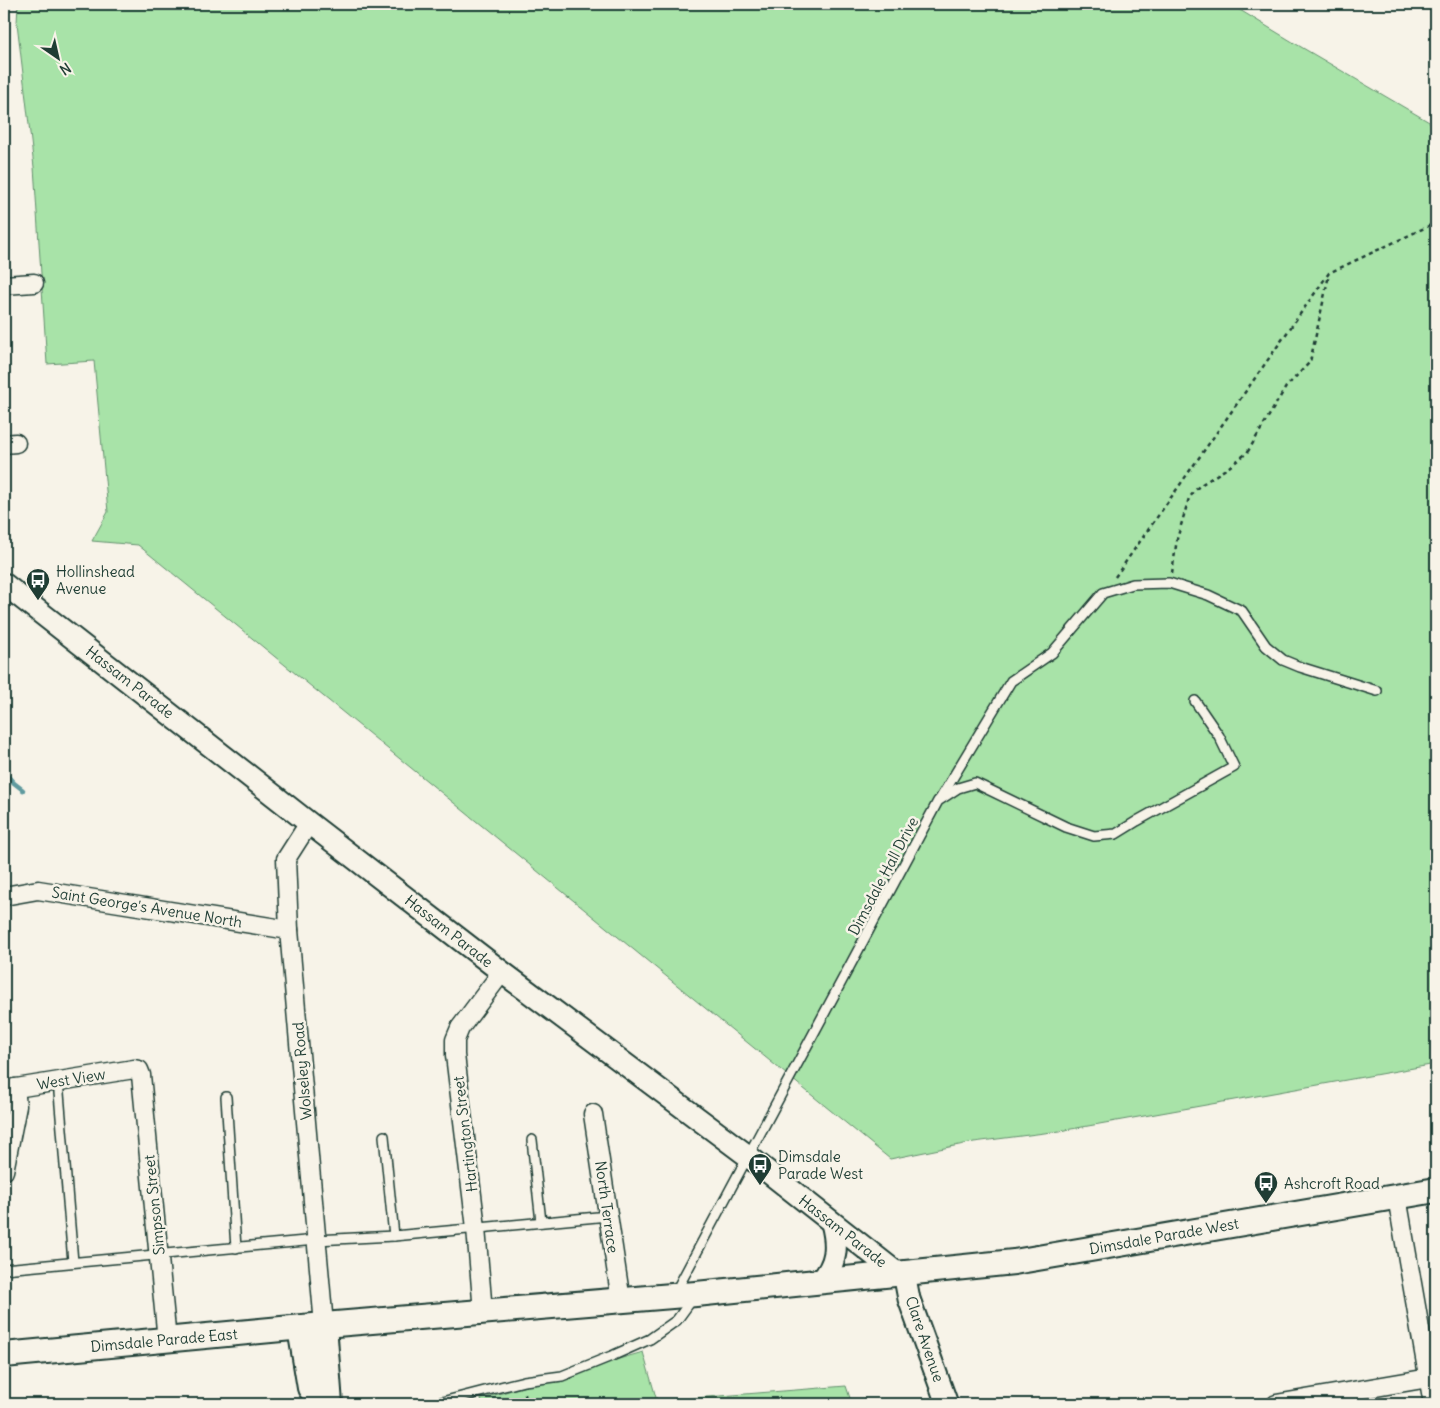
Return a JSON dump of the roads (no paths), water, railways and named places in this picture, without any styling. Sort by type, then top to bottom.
[{"type":"main road","name":"Dimsdale Parade West","points":[[324,1325],[621,1301],[1014,1262],[1436,1190]]},
{"type":"main road","name":"Dimsdale Parade East","points":[[4,1355],[324,1325]]},
{"type":"main road","points":[[324,1325],[330,1404]]},
{"type":"main road","points":[[300,1328],[310,1388],[324,1404]]},
{"type":"street","points":[[4,285],[34,283]]},
{"type":"street","name":"Hassam Parade","points":[[4,584],[502,972],[748,1156],[832,1223],[901,1274]]},
{"type":"street","name":"Wolseley Road","points":[[309,823],[286,859],[289,930],[324,1325]]},
{"type":"street","name":"Saint George's Avenue North","points":[[4,896],[38,890],[289,930]]},
{"type":"street","name":"Hartington Street","points":[[483,1312],[476,1228],[455,1055],[455,1040],[460,1028],[502,972]]},
{"type":"street","name":"West View","points":[[9,1089],[139,1070]]},
{"type":"street","name":"Simpson Street","points":[[139,1070],[142,1076],[167,1340]]},
{"type":"street","points":[[4,1171],[17,1106],[9,1089]]},
{"type":"street","name":"North Terrace","points":[[593,1114],[621,1301]]},
{"type":"street","points":[[1397,1197],[1433,1404]]},
{"type":"street","points":[[821,1281],[831,1268],[835,1257],[835,1234],[832,1223]]},
{"type":"street","name":"Clare Avenue","points":[[901,1274],[947,1404]]},
{"type":"street","points":[[1276,1404],[1429,1378]]},
{"type":"lane","points":[[938,801],[1011,681],[1052,653],[1103,593],[1133,584],[1169,583],[1208,595],[1242,611],[1266,646],[1283,660],[1377,692]]},
{"type":"lane","name":"Dimsdale Hall Drive","points":[[434,1404],[508,1385],[562,1376],[650,1339],[677,1320],[685,1295],[748,1156],[938,801],[958,788],[975,783],[1066,827],[1094,836],[1116,834],[1234,767],[1219,736],[1196,701]]},
{"type":"lane","points":[[58,1081],[73,1262]]},
{"type":"lane","points":[[226,1097],[236,1248]]},
{"type":"lane","points":[[384,1136],[394,1236]]},
{"type":"lane","points":[[532,1140],[541,1222]]},
{"type":"lane","points":[[4,1269],[316,1240],[394,1236],[608,1216]]},
{"type":"waterway","points":[[4,772],[23,790]]},
{"type":"place","name":"Hollinshead Avenue","points":[[38,601]]},
{"type":"place","name":"Dimsdale Parade West","points":[[760,1186]]},
{"type":"place","name":"Ashcroft Road","points":[[1266,1204]]}]
